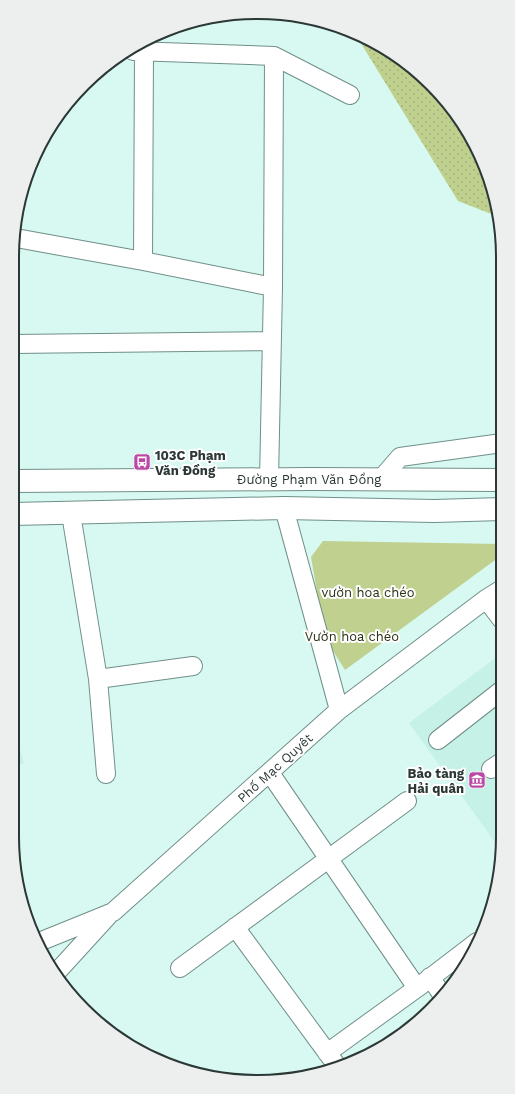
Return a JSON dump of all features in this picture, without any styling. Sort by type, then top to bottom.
[{"type":"main road","name":"Đường Phạm Văn Đồng","points":[[19,481],[496,480]]},
{"type":"main road","points":[[19,514],[284,508],[434,510],[496,509]]},
{"type":"street","points":[[143,261],[139,51],[274,56],[350,95]]},
{"type":"street","points":[[270,480],[274,56]]},
{"type":"street","points":[[20,239],[273,287]]},
{"type":"street","points":[[19,344],[272,341]]},
{"type":"street","points":[[381,479],[400,457],[496,444]]},
{"type":"street","points":[[284,508],[339,710]]},
{"type":"street","points":[[71,514],[98,679],[106,774]]},
{"type":"street","name":"Phố Mạc Quyêt","points":[[43,941],[113,912],[339,710],[496,593]]},
{"type":"street","points":[[486,599],[496,612]]},
{"type":"street","points":[[98,679],[193,666]]},
{"type":"street","points":[[438,740],[496,695]]},
{"type":"street","points":[[270,773],[329,859],[424,983],[438,993]]},
{"type":"street","points":[[180,968],[407,801]]},
{"type":"street","points":[[59,969],[113,912]]},
{"type":"street","points":[[235,927],[332,1059],[467,950]]},
{"type":"shaded area","name":"Bảo tàng Hải quân","points":[[496,658],[496,843],[409,723]]},
{"type":"shaded area","points":[[19,748],[24,763],[19,765]]},
{"type":"green space","points":[[361,43],[390,59],[415,78],[447,112],[464,138],[478,166],[488,196],[492,214],[458,201]]},
{"type":"green space","name":"Vườn hoa chéo","points":[[323,541],[496,544],[496,559],[345,670],[325,638],[311,557]]},
{"type":"place","name":"103C Phạm Văn Đồng","points":[[142,462]]},
{"type":"place","name":"Bảo tàng Hải quân","points":[[477,780]]},
{"type":"park label","name":"vườn hoa chéo","points":[[368,592]]}]
